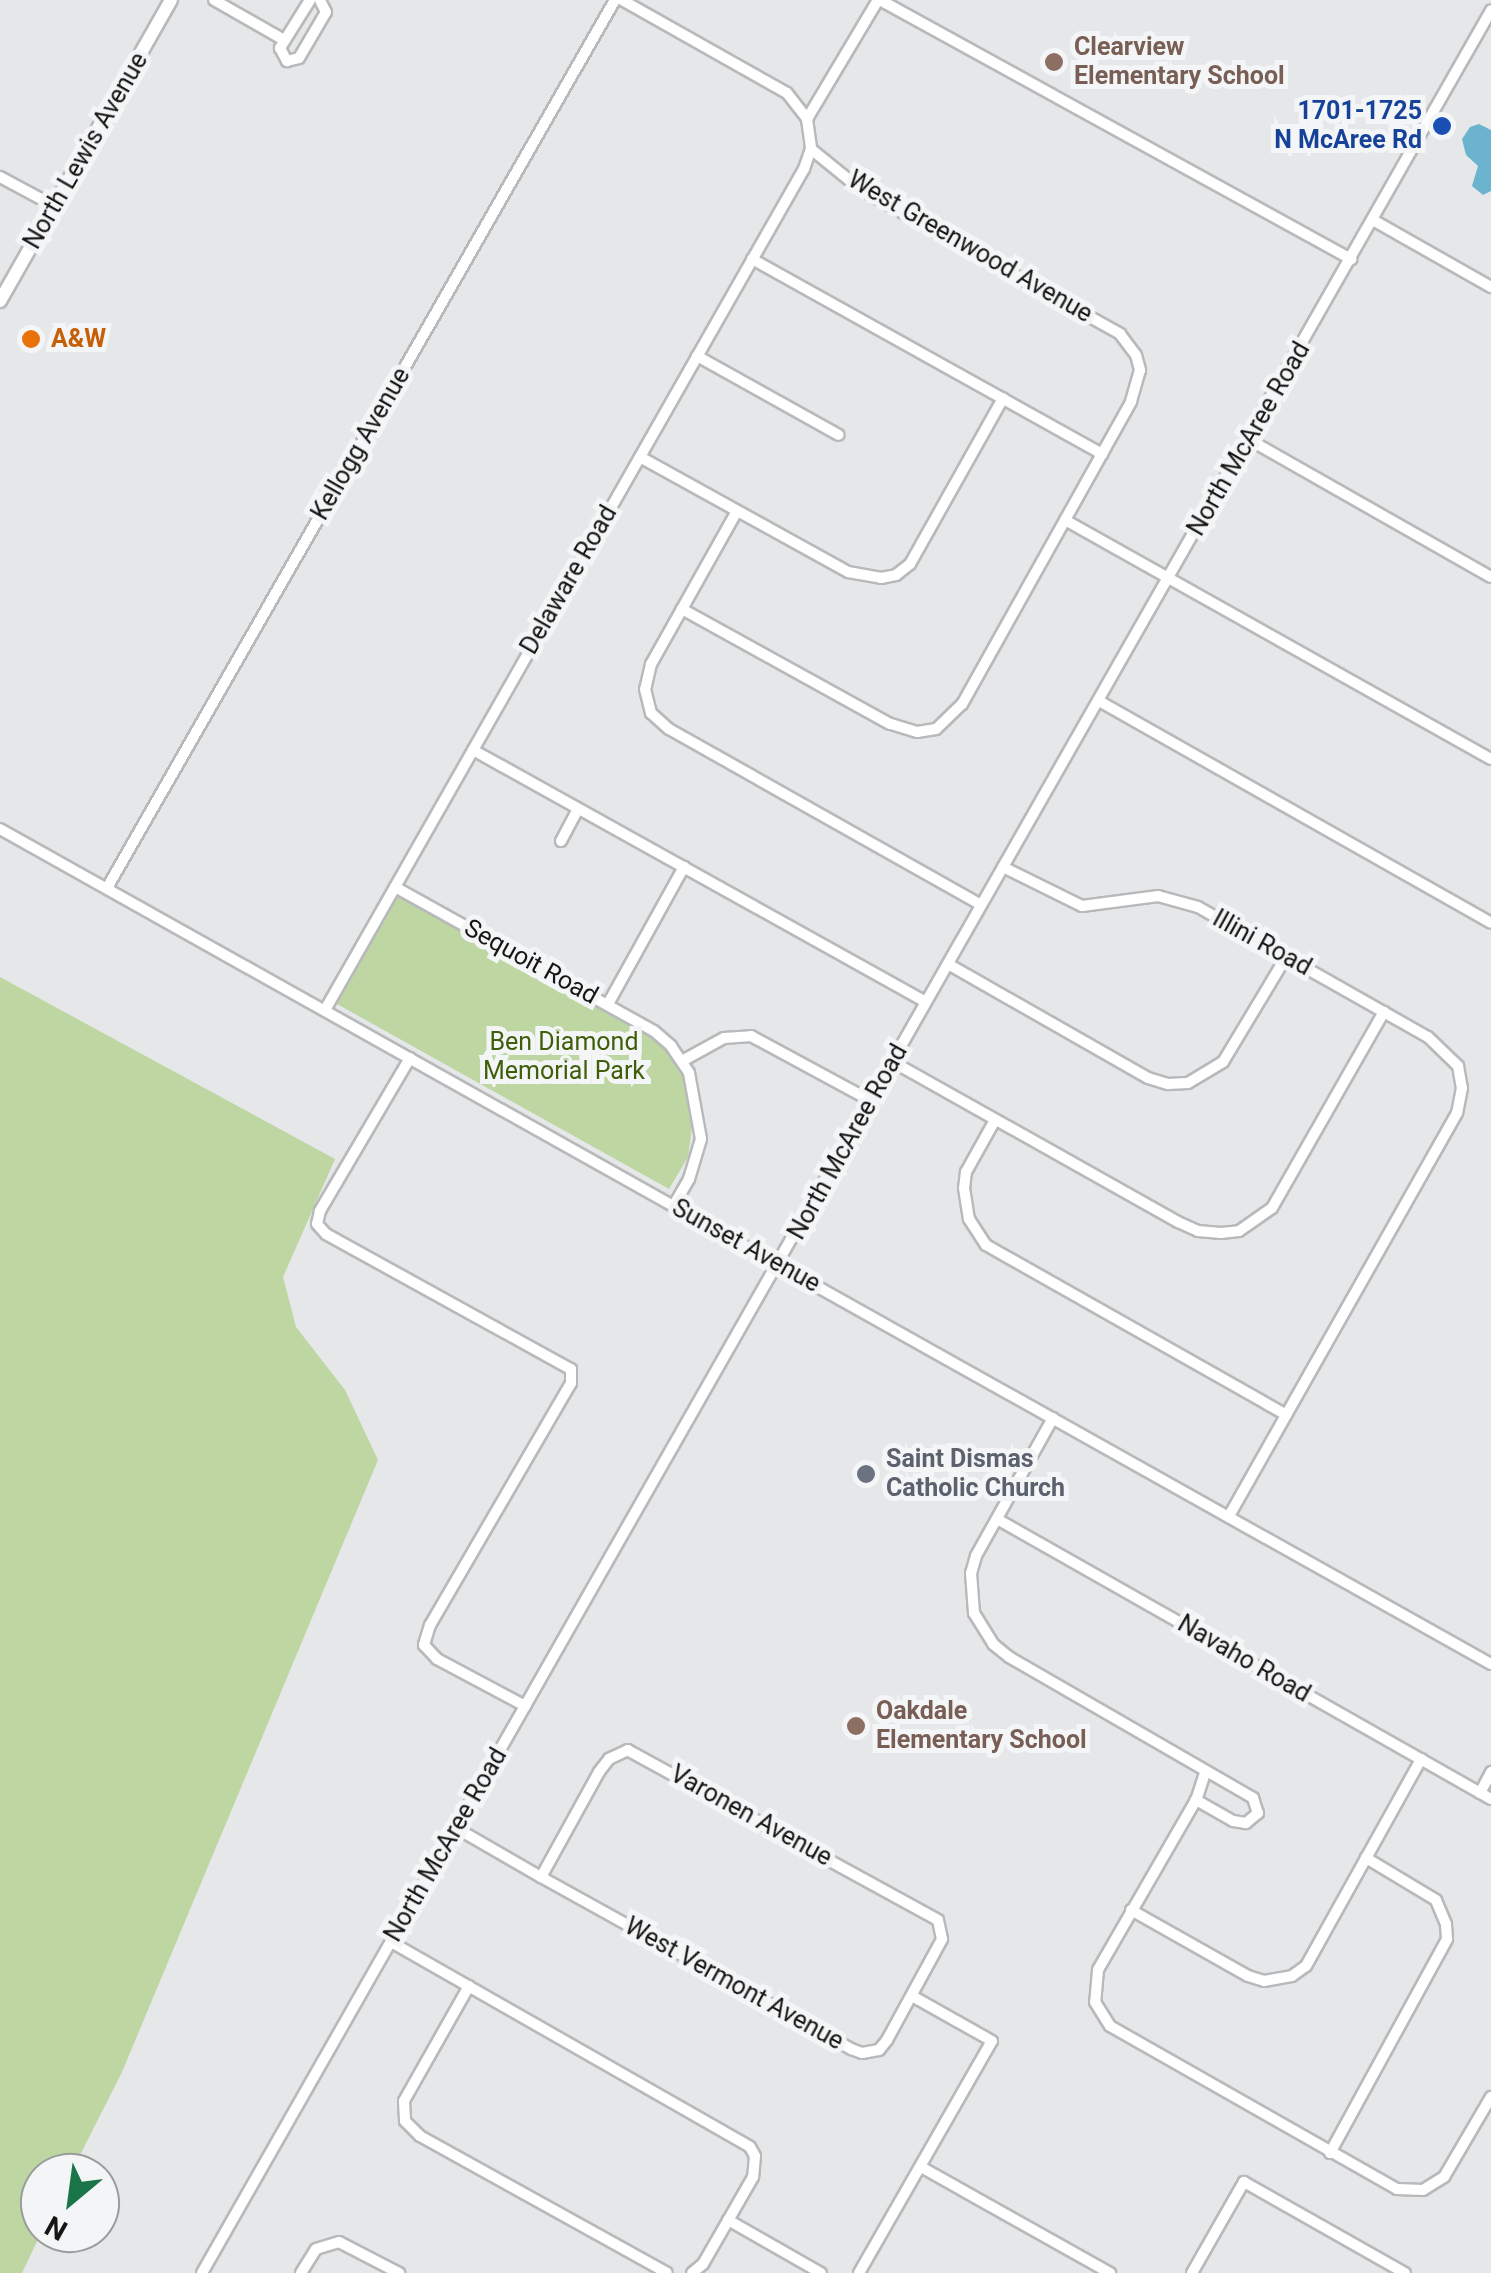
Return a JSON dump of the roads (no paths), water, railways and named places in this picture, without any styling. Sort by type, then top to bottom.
[{"type":"main road","name":"North Lewis Avenue","points":[[0,301],[171,0]]},
{"type":"street","points":[[214,0],[284,40]]},
{"type":"street","points":[[310,0],[284,40],[281,55],[287,60],[299,58],[326,12],[320,0]]},
{"type":"street","points":[[618,0],[787,93],[807,119],[811,150]]},
{"type":"street","name":"Kellogg Avenue","points":[[107,888],[618,0]]},
{"type":"street","points":[[807,119],[879,0],[1350,259]]},
{"type":"street","name":"North McAree Road","points":[[202,2273],[1491,10]]},
{"type":"street","name":"Delaware Road","points":[[325,1010],[811,150]]},
{"type":"street","name":"West Greenwood Avenue","points":[[811,150],[860,188],[1120,334],[1136,355],[1139,385],[1102,454]]},
{"type":"street","points":[[0,176],[54,206]]},
{"type":"street","points":[[1372,220],[1491,287]]},
{"type":"street","points":[[682,609],[890,724],[918,732],[936,730],[962,704],[1102,454],[752,258]]},
{"type":"street","points":[[697,356],[839,436]]},
{"type":"street","points":[[640,457],[848,572],[881,578],[896,575],[910,564],[1003,398]]},
{"type":"street","points":[[1248,440],[1491,577]]},
{"type":"street","points":[[736,511],[647,676],[651,713],[668,729],[981,905]]},
{"type":"street","points":[[1065,520],[1491,759]]},
{"type":"street","points":[[1099,702],[1491,924]]},
{"type":"street","points":[[473,750],[926,1002]]},
{"type":"street","points":[[560,841],[578,809]]},
{"type":"street","name":"Sunset Avenue","points":[[0,829],[1491,1664]]},
{"type":"street","name":"Illini Road","points":[[1004,866],[1082,906],[1158,896],[1181,900],[1384,1012],[1452,1056],[1462,1088],[1458,1113],[1286,1416]]},
{"type":"street","points":[[608,1004],[684,867]]},
{"type":"street","name":"Sequoit Road","points":[[395,887],[654,1031],[682,1061]]},
{"type":"street","points":[[948,964],[1148,1078],[1188,1083],[1224,1062],[1286,957]]},
{"type":"street","points":[[893,1062],[1198,1231],[1220,1233],[1253,1224],[1272,1208],[1384,1012]]},
{"type":"street","points":[[674,1205],[689,1180],[701,1139],[696,1096],[682,1061],[724,1038],[751,1036],[871,1102]]},
{"type":"street","points":[[410,1058],[320,1210],[320,1229],[571,1369],[571,1383],[425,1637],[428,1653],[525,1706]]},
{"type":"street","points":[[995,1120],[966,1172],[964,1188],[969,1219],[986,1245],[1286,1416],[1228,1516]]},
{"type":"street","points":[[1053,1418],[971,1573],[974,1612],[993,1644],[1009,1656],[1252,1798],[1258,1813],[1246,1823],[1196,1800]]},
{"type":"street","name":"Navaho Road","points":[[997,1519],[1491,1799]]},
{"type":"street","name":"Varonen Avenue","points":[[541,1877],[609,1759],[628,1750],[636,1752],[938,1920],[942,1939],[912,1996]]},
{"type":"street","points":[[1131,1910],[1248,1976],[1279,1982],[1306,1966],[1421,1760]]},
{"type":"street","points":[[1480,1792],[1491,1772]]},
{"type":"street","points":[[1205,1773],[1196,1800],[1131,1910],[1093,1986],[1095,2002],[1110,2026],[1396,2189],[1423,2190],[1450,2170],[1490,2099]]},
{"type":"street","name":"West Vermont Avenue","points":[[456,1828],[862,2052],[879,2050],[912,1996]]},
{"type":"street","points":[[1330,2153],[1446,1939],[1443,1910],[1436,1900],[1366,1858]]},
{"type":"street","points":[[391,1942],[742,2139],[754,2156],[755,2166],[703,2264],[692,2273]]},
{"type":"street","points":[[469,1986],[404,2101],[406,2121],[420,2136],[667,2273]]},
{"type":"street","points":[[859,2273],[992,2041],[912,1996]]},
{"type":"street","points":[[920,2166],[1110,2273]]},
{"type":"street","points":[[1192,2273],[1244,2182],[1405,2273]]},
{"type":"street","points":[[728,2220],[821,2273]]},
{"type":"street","points":[[301,2273],[316,2249],[327,2242],[349,2244],[398,2273]]},
{"type":"water","points":[[1479,124],[1491,130],[1491,191],[1483,195],[1472,186],[1478,166],[1466,155],[1462,139],[1470,127]]},
{"type":"place","name":"Clearview Elementary School","points":[[1054,62]]},
{"type":"place","name":"1701-1725 N McAree Rd","points":[[1442,126]]},
{"type":"place","name":"A&W","points":[[31,339]]},
{"type":"place","name":"Saint Dismas Catholic Church","points":[[866,1474]]},
{"type":"place","name":"Oakdale Elementary School","points":[[856,1726]]},
{"type":"park label","name":"Ben Diamond Memorial Park","points":[[564,1058]]}]
